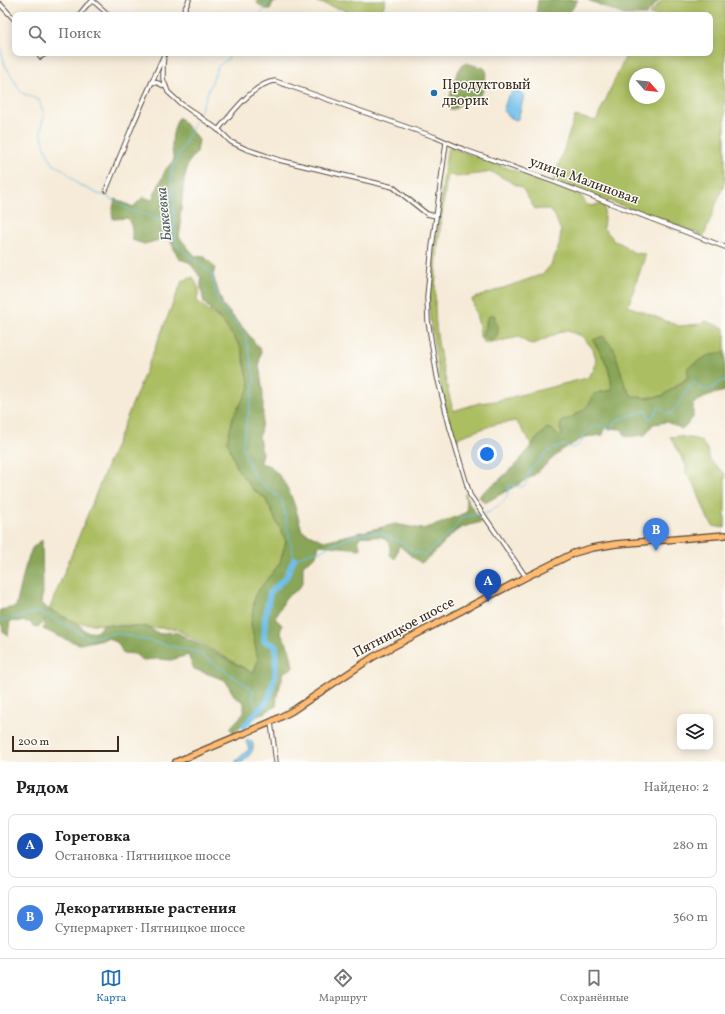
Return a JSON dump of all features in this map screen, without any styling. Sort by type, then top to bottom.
[{"type":"main road","name":"Пятницкое шоссе","points":[[176,762],[271,722],[292,711],[373,657],[574,553],[616,544],[723,535]]},
{"type":"main road","points":[[723,535],[725,542]]},
{"type":"street","points":[[81,12],[93,0],[106,12]]},
{"type":"street","points":[[183,12],[189,0]]},
{"type":"street","points":[[0,4],[12,17]]},
{"type":"street","points":[[106,190],[134,122],[164,56]]},
{"type":"street","points":[[165,56],[163,72],[168,92],[180,103],[218,130],[231,142],[278,160],[394,187],[427,214],[436,216]]},
{"type":"street","name":"улица Малиновая","points":[[218,130],[234,110],[253,92],[267,82],[275,81],[435,137],[446,143],[590,195],[725,247]]},
{"type":"street","points":[[152,82],[158,83],[166,88]]},
{"type":"street","points":[[446,143],[429,280],[428,320],[437,376],[450,428],[470,495],[526,577]]},
{"type":"street","points":[[271,722],[276,762]]},
{"type":"green space","points":[[258,0],[278,0],[272,4],[270,9],[264,9],[257,3]]},
{"type":"green space","points":[[318,0],[386,0],[381,12],[351,12],[317,2]]},
{"type":"green space","points":[[538,0],[578,0],[570,12],[536,12]]},
{"type":"green space","points":[[588,0],[659,0],[649,12],[617,12]]},
{"type":"green space","points":[[662,0],[725,0],[725,181],[704,236],[664,220],[553,182],[575,116],[596,121],[626,56],[713,56],[713,12],[652,12]]},
{"type":"green space","points":[[466,63],[484,68],[487,72],[485,85],[477,99],[468,99],[454,109],[450,110],[450,97],[454,80],[463,64]]},
{"type":"green space","points":[[179,117],[199,140],[197,152],[188,163],[184,181],[179,237],[195,256],[205,257],[215,268],[213,275],[223,305],[261,351],[259,364],[263,393],[263,417],[259,438],[262,453],[260,463],[271,467],[278,474],[288,489],[292,497],[302,531],[324,541],[395,524],[422,529],[439,524],[467,512],[465,493],[468,502],[482,522],[465,526],[456,531],[431,556],[421,563],[399,545],[395,559],[390,555],[390,543],[382,537],[361,536],[358,540],[361,549],[319,545],[316,556],[303,565],[303,581],[299,589],[287,596],[275,618],[282,625],[280,633],[286,641],[289,649],[293,668],[284,672],[277,696],[276,706],[243,723],[233,732],[230,728],[244,713],[244,702],[235,697],[225,680],[194,669],[188,655],[171,660],[142,660],[135,654],[123,653],[118,643],[108,638],[80,644],[67,640],[43,629],[45,619],[39,627],[33,626],[30,622],[10,621],[8,636],[3,632],[2,625],[0,624],[0,610],[16,607],[25,568],[32,548],[42,540],[43,593],[41,602],[49,610],[77,623],[87,632],[96,632],[103,625],[148,627],[160,634],[169,632],[178,633],[253,673],[254,672],[258,660],[251,624],[255,595],[280,563],[286,541],[265,498],[252,489],[237,468],[227,441],[233,417],[250,387],[241,347],[222,321],[204,303],[201,278],[189,262],[179,259],[169,238],[144,244],[132,240],[132,228],[128,218],[113,219],[112,212],[115,199],[133,207],[143,197],[152,200],[166,169],[174,160],[172,138]]},
{"type":"green space","points":[[450,147],[581,195],[586,204],[591,206],[603,203],[605,208],[603,228],[612,237],[612,240],[622,244],[634,253],[646,254],[628,306],[679,326],[700,324],[705,321],[725,328],[725,354],[723,352],[662,396],[645,398],[632,396],[625,385],[614,349],[603,336],[593,341],[606,364],[612,390],[600,392],[583,410],[573,416],[560,429],[563,435],[559,437],[547,428],[532,444],[516,421],[496,424],[459,437],[457,441],[450,424],[440,382],[429,306],[433,256],[447,152]],"holes":[[[492,172],[522,188],[535,209],[548,209],[554,214],[561,231],[559,246],[551,265],[543,274],[472,299],[480,330],[480,338],[486,344],[519,337],[528,343],[534,344],[565,330],[582,336],[593,349],[596,359],[594,370],[587,378],[496,401],[479,403],[453,411],[444,372],[435,319],[438,245],[446,185],[448,176],[451,175],[456,177]],[[486,320],[495,320],[499,328],[483,332],[486,328]]]},
{"type":"green space","points":[[193,277],[199,289],[197,301],[222,321],[241,347],[250,387],[233,417],[252,489],[265,498],[286,541],[280,563],[255,595],[251,624],[258,660],[253,673],[176,629],[77,623],[49,610],[182,281]]},
{"type":"green space","points":[[492,314],[495,316],[498,333],[494,340],[488,341],[482,336],[487,320]]},
{"type":"green space","points":[[603,336],[614,349],[625,385],[632,396],[645,398],[662,396],[687,379],[688,367],[707,356],[723,352],[725,354],[725,391],[709,395],[693,404],[693,418],[682,429],[667,422],[653,424],[645,435],[626,437],[622,429],[605,428],[603,435],[585,437],[562,450],[533,476],[485,503],[479,497],[482,493],[516,464],[547,428],[553,430],[559,437],[563,434],[560,429],[561,422],[585,408],[589,404],[594,394],[612,390],[610,375],[604,358],[593,340]]},
{"type":"green space","points":[[679,436],[700,440],[707,449],[710,460],[725,474],[725,528],[713,526],[708,519],[695,486],[686,473],[686,465],[670,437]]},
{"type":"water","points":[[514,90],[521,92],[524,96],[518,119],[516,120],[509,117],[503,111],[508,96]]},
{"type":"water","points":[[246,741],[252,741],[253,745],[251,753],[243,762],[235,762],[249,749]]},
{"type":"waterway","name":"Бакеевка","points":[[262,12],[266,4],[270,0]]},
{"type":"waterway","points":[[0,45],[5,65],[22,93],[39,100],[44,114],[41,131],[45,148],[53,164],[64,170],[78,184],[98,194],[106,196],[132,211],[146,215],[174,227]]},
{"type":"waterway","name":"Бакеевка","points":[[230,56],[228,59],[218,66],[200,112],[171,171],[176,245],[212,274],[219,303],[245,335],[255,380],[242,446],[254,477],[282,500],[294,559],[311,552],[321,551],[350,537],[370,532],[382,533],[401,542],[414,552],[425,555],[454,529],[462,517],[481,514]]},
{"type":"waterway","points":[[484,514],[490,512],[505,500],[509,485],[522,487],[527,483],[529,472],[547,452],[562,445],[574,448],[581,443],[583,434],[594,426],[605,426],[610,430],[618,420],[643,411],[648,411],[648,419],[652,418],[659,407],[667,414],[671,413],[691,385],[695,382],[703,390],[706,390],[725,380]]},
{"type":"waterway","points":[[244,726],[268,700],[275,677],[276,646],[264,641],[265,620],[270,593],[286,577],[294,559]]},
{"type":"waterway","points":[[0,621],[39,612],[63,623],[89,638],[116,633],[197,652],[253,690],[253,700],[259,711]]},
{"type":"place","name":"Продуктовый дворик","points":[[434,93]]},
{"type":"place","name":"Декоративные растения","points":[[656,551]]},
{"type":"place","name":"Горетовка","points":[[488,602]]}]
